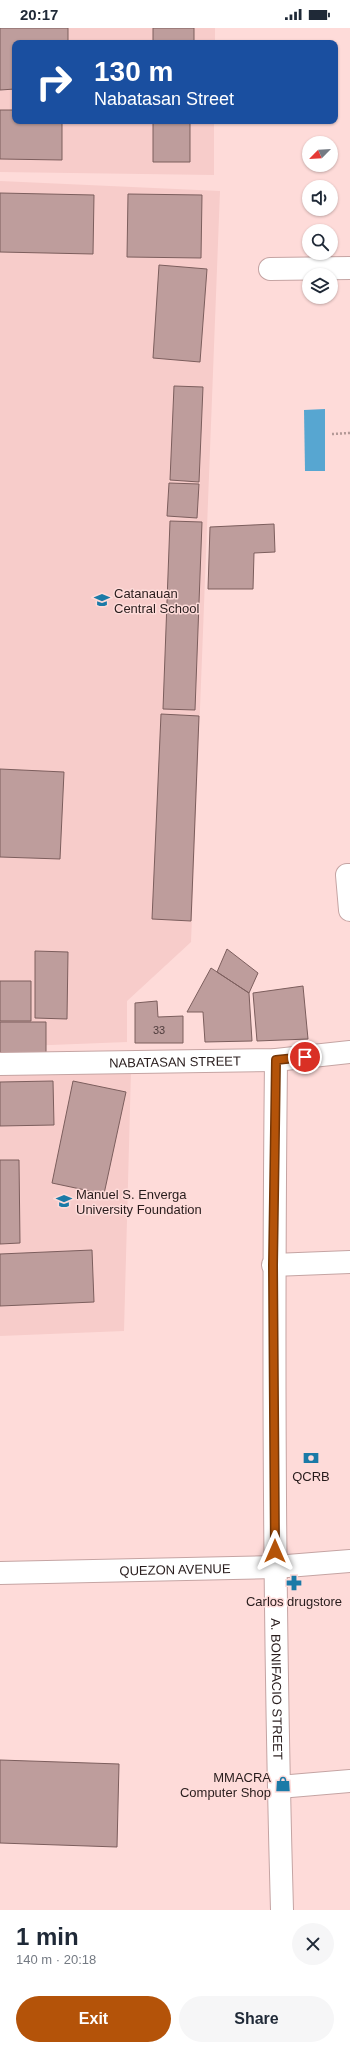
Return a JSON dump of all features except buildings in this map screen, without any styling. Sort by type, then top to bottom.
[{"type":"street","points":[[270,269],[350,268]]},
{"type":"street","points":[[350,875],[347,875],[350,910]]},
{"type":"street","name":"NABATASAN STREET","points":[[0,1064],[276,1060],[350,1052]]},
{"type":"street","name":"A. BONIFACIO STREET","points":[[276,1060],[273,1265],[275,1567],[282,1910]]},
{"type":"street","points":[[273,1265],[350,1262]]},
{"type":"street","name":"QUEZON AVENUE","points":[[0,1572],[275,1567],[350,1561]]},
{"type":"street","points":[[279,1788],[350,1781]]},
{"type":"path","points":[[332,434],[350,433]]},
{"type":"shaded area","points":[[0,28],[215,28],[215,40],[12,40],[12,124],[214,124],[214,175],[0,172]]},
{"type":"shaded area","name":"Catanauan Central School","points":[[0,181],[220,191],[191,942],[127,1001],[127,1042],[0,1047]]},
{"type":"shaded area","name":"Manuel S. Enverga University Foundation","points":[[0,1071],[131,1071],[124,1331],[0,1336]]},
{"type":"water","points":[[325,409],[325,471],[305,471],[304,410]]},
{"type":"place","name":"Catanauan Central School","points":[[102,600]]},
{"type":"place","name":"Manuel S. Enverga University Foundation","points":[[64,1201]]},
{"type":"place","name":"QCRB","points":[[311,1458]]},
{"type":"place","name":"Carlos drugstore","points":[[294,1583]]},
{"type":"place","name":"MMACRA Computer Shop","points":[[283,1784]]},
{"type":"route","points":[[275,1551],[273,1265],[276,1060],[305,1057]]}]
